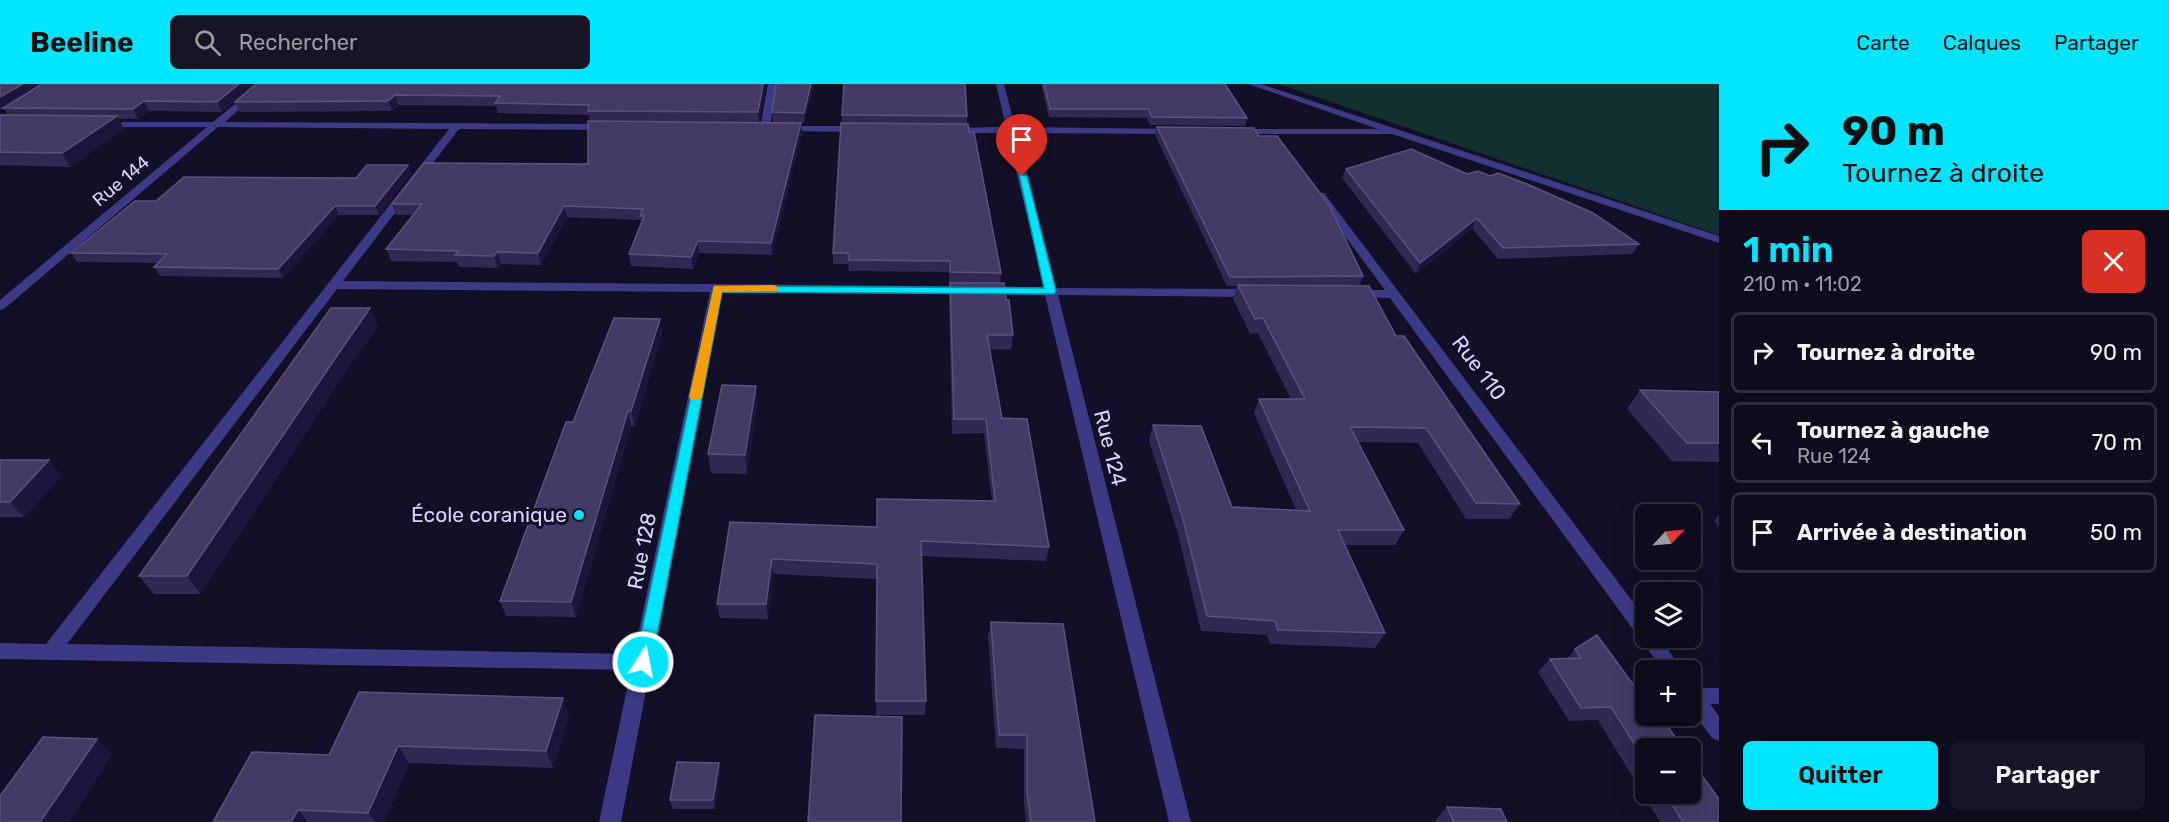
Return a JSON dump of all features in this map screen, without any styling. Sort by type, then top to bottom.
[{"type":"street","name":"Rue 144","points":[[0,306],[264,84]]},
{"type":"street","points":[[765,128],[772,84]]},
{"type":"street","name":"Rue 124","points":[[1000,84],[1180,822]]},
{"type":"street","points":[[1252,84],[1388,132],[1719,240]]},
{"type":"street","points":[[95,123],[622,127]]},
{"type":"street","points":[[51,652],[456,126]]},
{"type":"street","points":[[753,128],[870,129]]},
{"type":"street","points":[[941,130],[1190,132]]},
{"type":"street","points":[[1226,132],[1388,132]]},
{"type":"street","points":[[1273,132],[1287,151]]},
{"type":"street","name":"Rue 110","points":[[1309,180],[1635,618]]},
{"type":"street","points":[[334,285],[1263,293]]},
{"type":"street","name":"Rue 128","points":[[610,822],[717,288]]},
{"type":"street","points":[[1346,294],[1394,294]]},
{"type":"street","points":[[1657,648],[1666,660]]},
{"type":"street","points":[[0,651],[643,662]]},
{"type":"street","points":[[1701,695],[1719,696]]},
{"type":"street","points":[[1701,708],[1719,732]]},
{"type":"green space","points":[[1279,84],[1719,84],[1719,235]]},
{"type":"building","points":[[0,84],[23,84],[0,97]]},
{"type":"building","points":[[42,84],[239,84],[217,102],[144,101],[133,109],[3,108]]},
{"type":"building","points":[[256,84],[763,84],[758,112],[588,111],[589,105],[495,103],[500,96],[395,95],[388,101],[235,102]]},
{"type":"building","points":[[776,84],[811,84],[804,113],[772,112]]},
{"type":"building","points":[[844,84],[965,84],[967,116],[842,115]]},
{"type":"building","points":[[1044,84],[1225,84],[1247,118],[1152,117],[1148,109],[1050,109]]},
{"type":"building","points":[[0,115],[117,116],[62,153],[0,152]]},
{"type":"building","points":[[588,121],[801,123],[771,243],[698,241],[691,257],[629,254],[644,216],[640,216],[643,209],[564,206],[538,253],[497,252],[494,256],[455,255],[458,251],[386,249],[422,204],[392,204],[424,163],[588,164]]},
{"type":"building","points":[[841,123],[968,124],[969,132],[974,132],[1001,273],[950,272],[950,261],[849,260],[848,253],[833,253]]},
{"type":"building","points":[[1157,127],[1254,128],[1259,136],[1277,136],[1329,205],[1363,276],[1230,277]]},
{"type":"building","points":[[1411,149],[1467,174],[1478,171],[1490,176],[1498,173],[1527,184],[1593,213],[1639,244],[1503,248],[1477,218],[1420,263],[1346,169]]},
{"type":"building","points":[[367,165],[408,165],[375,206],[335,206],[278,269],[154,267],[167,254],[71,253],[135,201],[156,201],[184,177],[356,178]]},
{"type":"building","points":[[950,283],[1004,283],[1006,300],[1009,300],[1013,335],[987,335],[1002,418],[1027,419],[1049,547],[921,541],[926,701],[876,701],[877,564],[772,559],[766,604],[717,604],[730,522],[877,527],[877,499],[995,501],[986,419],[954,419]]},
{"type":"building","points":[[1238,285],[1369,286],[1396,336],[1404,336],[1520,504],[1476,503],[1426,428],[1350,427],[1404,530],[1338,530],[1385,633],[1278,630],[1275,621],[1207,616],[1183,519],[1153,425],[1201,426],[1232,507],[1310,511],[1259,399],[1305,399],[1263,318],[1255,319]]},
{"type":"building","points":[[331,308],[370,308],[187,576],[139,576]]},
{"type":"building","points":[[614,318],[660,319],[631,411],[628,411],[571,602],[500,601],[566,422],[573,422]]},
{"type":"building","points":[[722,385],[756,386],[745,455],[708,454]]},
{"type":"building","points":[[1640,390],[1719,392],[1719,443],[1687,443]]},
{"type":"building","points":[[0,460],[49,460],[10,502],[0,502]]},
{"type":"building","points":[[991,622],[1063,624],[1095,822],[1031,822],[1027,792],[1027,735],[999,735]]},
{"type":"building","points":[[1597,635],[1635,687],[1635,726],[1668,727],[1676,738],[1635,738],[1635,745],[1611,707],[1581,708],[1550,659],[1581,658],[1575,649]]},
{"type":"building","points":[[359,692],[563,698],[546,751],[398,746],[368,813],[298,810],[291,822],[213,822],[252,752],[329,755]]},
{"type":"building","points":[[815,715],[902,717],[901,822],[808,822]]},
{"type":"building","points":[[43,737],[97,739],[40,822],[0,822],[0,796]]},
{"type":"building","points":[[677,762],[719,763],[713,800],[670,800]]},
{"type":"building","points":[[1701,774],[1719,799],[1719,822],[1683,822],[1671,804],[1701,804]]},
{"type":"building","points":[[1447,807],[1501,809],[1507,822],[1454,822]]},
{"type":"slow traffic","points":[[696,397],[717,288],[773,289]]},
{"type":"place","name":"École coranique","points":[[579,515]]},
{"type":"route","points":[[643,662],[717,288],[1050,291],[1022,176]]}]
